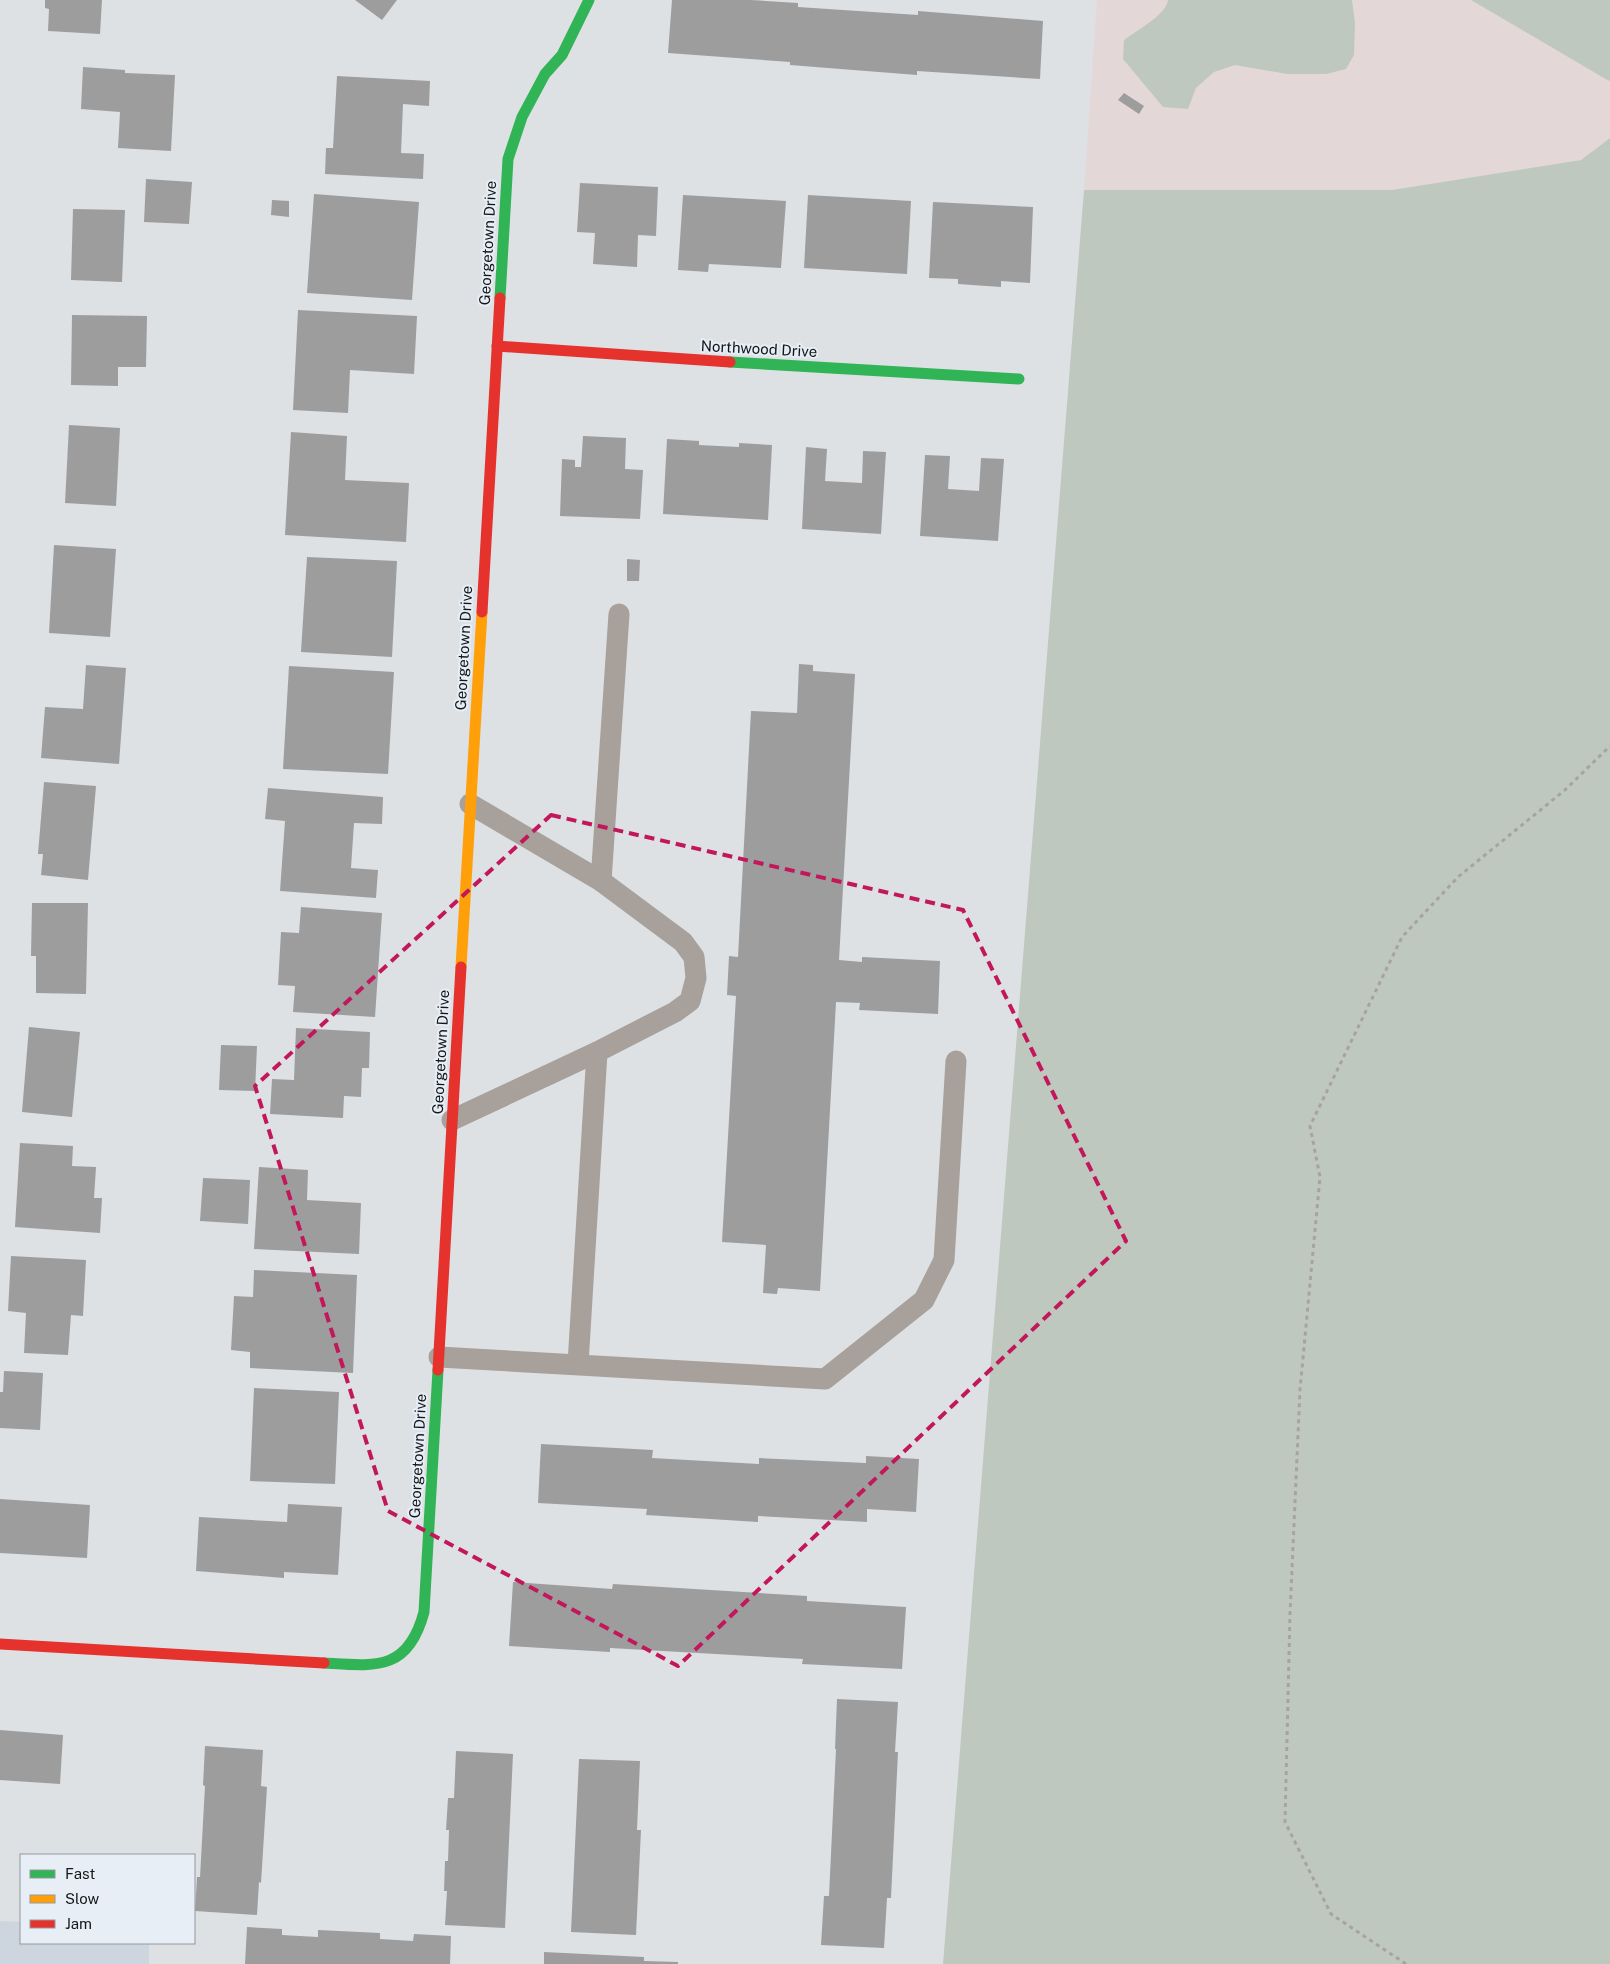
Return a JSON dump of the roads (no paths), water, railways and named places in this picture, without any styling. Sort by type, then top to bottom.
[{"type":"street","name":"Georgetown Drive","points":[[0,1644],[362,1665],[389,1661],[410,1647],[420,1631],[424,1612],[440,1357],[508,159],[522,117],[545,74],[562,55],[589,0]]},
{"type":"street","name":"Northwood Drive","points":[[497,346],[648,357],[1019,378]]},
{"type":"lane","points":[[601,881],[619,614]]},
{"type":"lane","points":[[452,1120],[597,1052],[675,1012],[690,1001],[696,978],[694,957],[683,942],[601,881],[470,804]]},
{"type":"lane","points":[[578,1364],[597,1052]]},
{"type":"lane","points":[[440,1357],[826,1379],[924,1300],[944,1260],[956,1061]]}]
